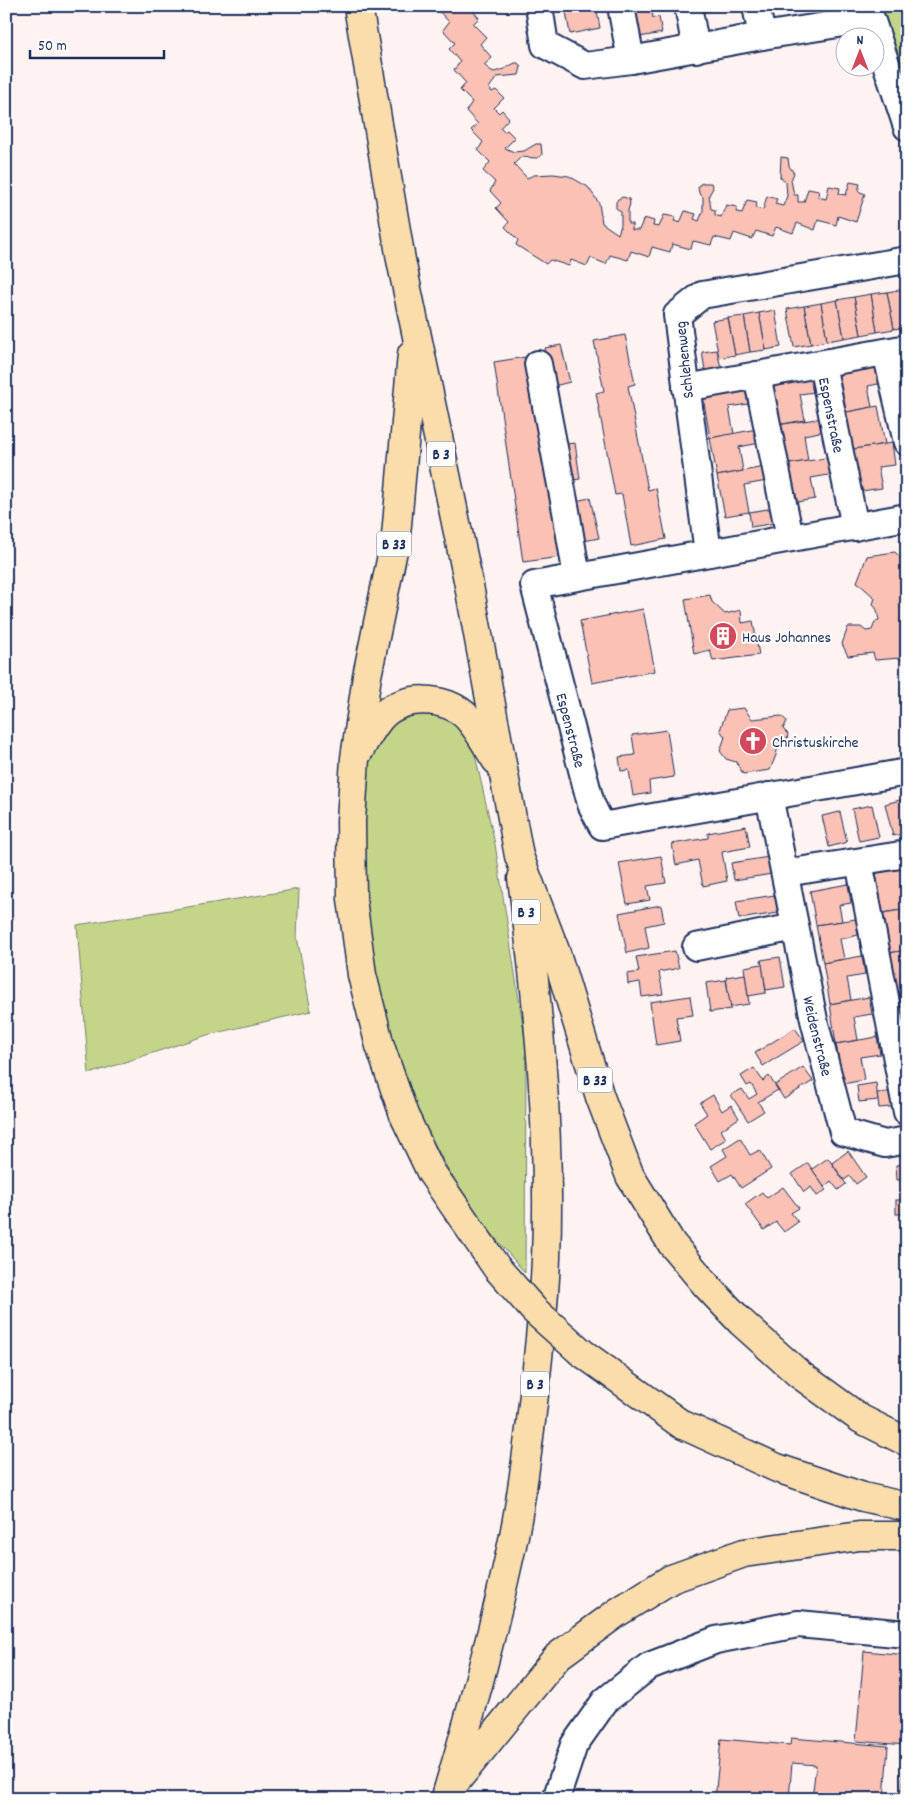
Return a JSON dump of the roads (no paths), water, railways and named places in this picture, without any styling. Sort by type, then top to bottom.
[{"type":"main road","name":"B 3","points":[[358,6],[397,240],[468,580],[519,856],[533,967],[545,1124],[546,1258],[538,1361],[527,1451],[513,1542],[489,1645],[447,1795]]},
{"type":"main road","name":"B 33","points":[[414,328],[396,536],[367,676],[355,758],[351,821],[352,899],[362,975],[380,1046],[404,1115],[431,1172],[497,1268],[534,1310],[581,1352],[681,1424],[778,1468],[863,1497],[907,1507]]},
{"type":"main road","points":[[355,758],[380,718],[394,707],[411,702],[431,700],[451,706],[468,718],[503,770]]},
{"type":"main road","name":"B 33","points":[[519,856],[556,953],[600,1097],[630,1176],[672,1244],[707,1286],[741,1322],[799,1374],[861,1419],[907,1442]]},
{"type":"main road","points":[[447,1795],[558,1656],[618,1612],[671,1580],[744,1553],[860,1536],[907,1536]]},
{"type":"street","points":[[539,6],[545,45],[585,66],[696,49],[868,13],[907,127]]},
{"type":"street","points":[[620,6],[631,60]]},
{"type":"street","points":[[688,6],[696,49]]},
{"type":"street","points":[[756,6],[762,36]]},
{"type":"street","name":"Schlehenweg","points":[[708,553],[677,315],[702,295],[907,260]]},
{"type":"street","name":"Espenstraße","points":[[686,388],[896,350],[907,442]]},
{"type":"street","points":[[538,364],[577,577]]},
{"type":"street","name":"Espenstraße","points":[[822,364],[855,527]]},
{"type":"street","points":[[757,375],[790,538]]},
{"type":"street","name":"Espenstraße","points":[[907,517],[534,585],[591,804],[602,826],[907,772]]},
{"type":"street","name":"Weidenstraße","points":[[769,796],[814,1020],[842,1132],[885,1144],[907,1140]]},
{"type":"street","points":[[785,874],[907,854]]},
{"type":"street","points":[[859,862],[907,1112]]},
{"type":"street","points":[[696,947],[795,927]]},
{"type":"street","points":[[556,1799],[574,1745],[605,1701],[649,1666],[716,1640],[798,1624],[907,1634]]},
{"type":"place","name":"Haus Johannes","points":[[723,636]]},
{"type":"place","name":"Christuskirche","points":[[753,741]]}]
